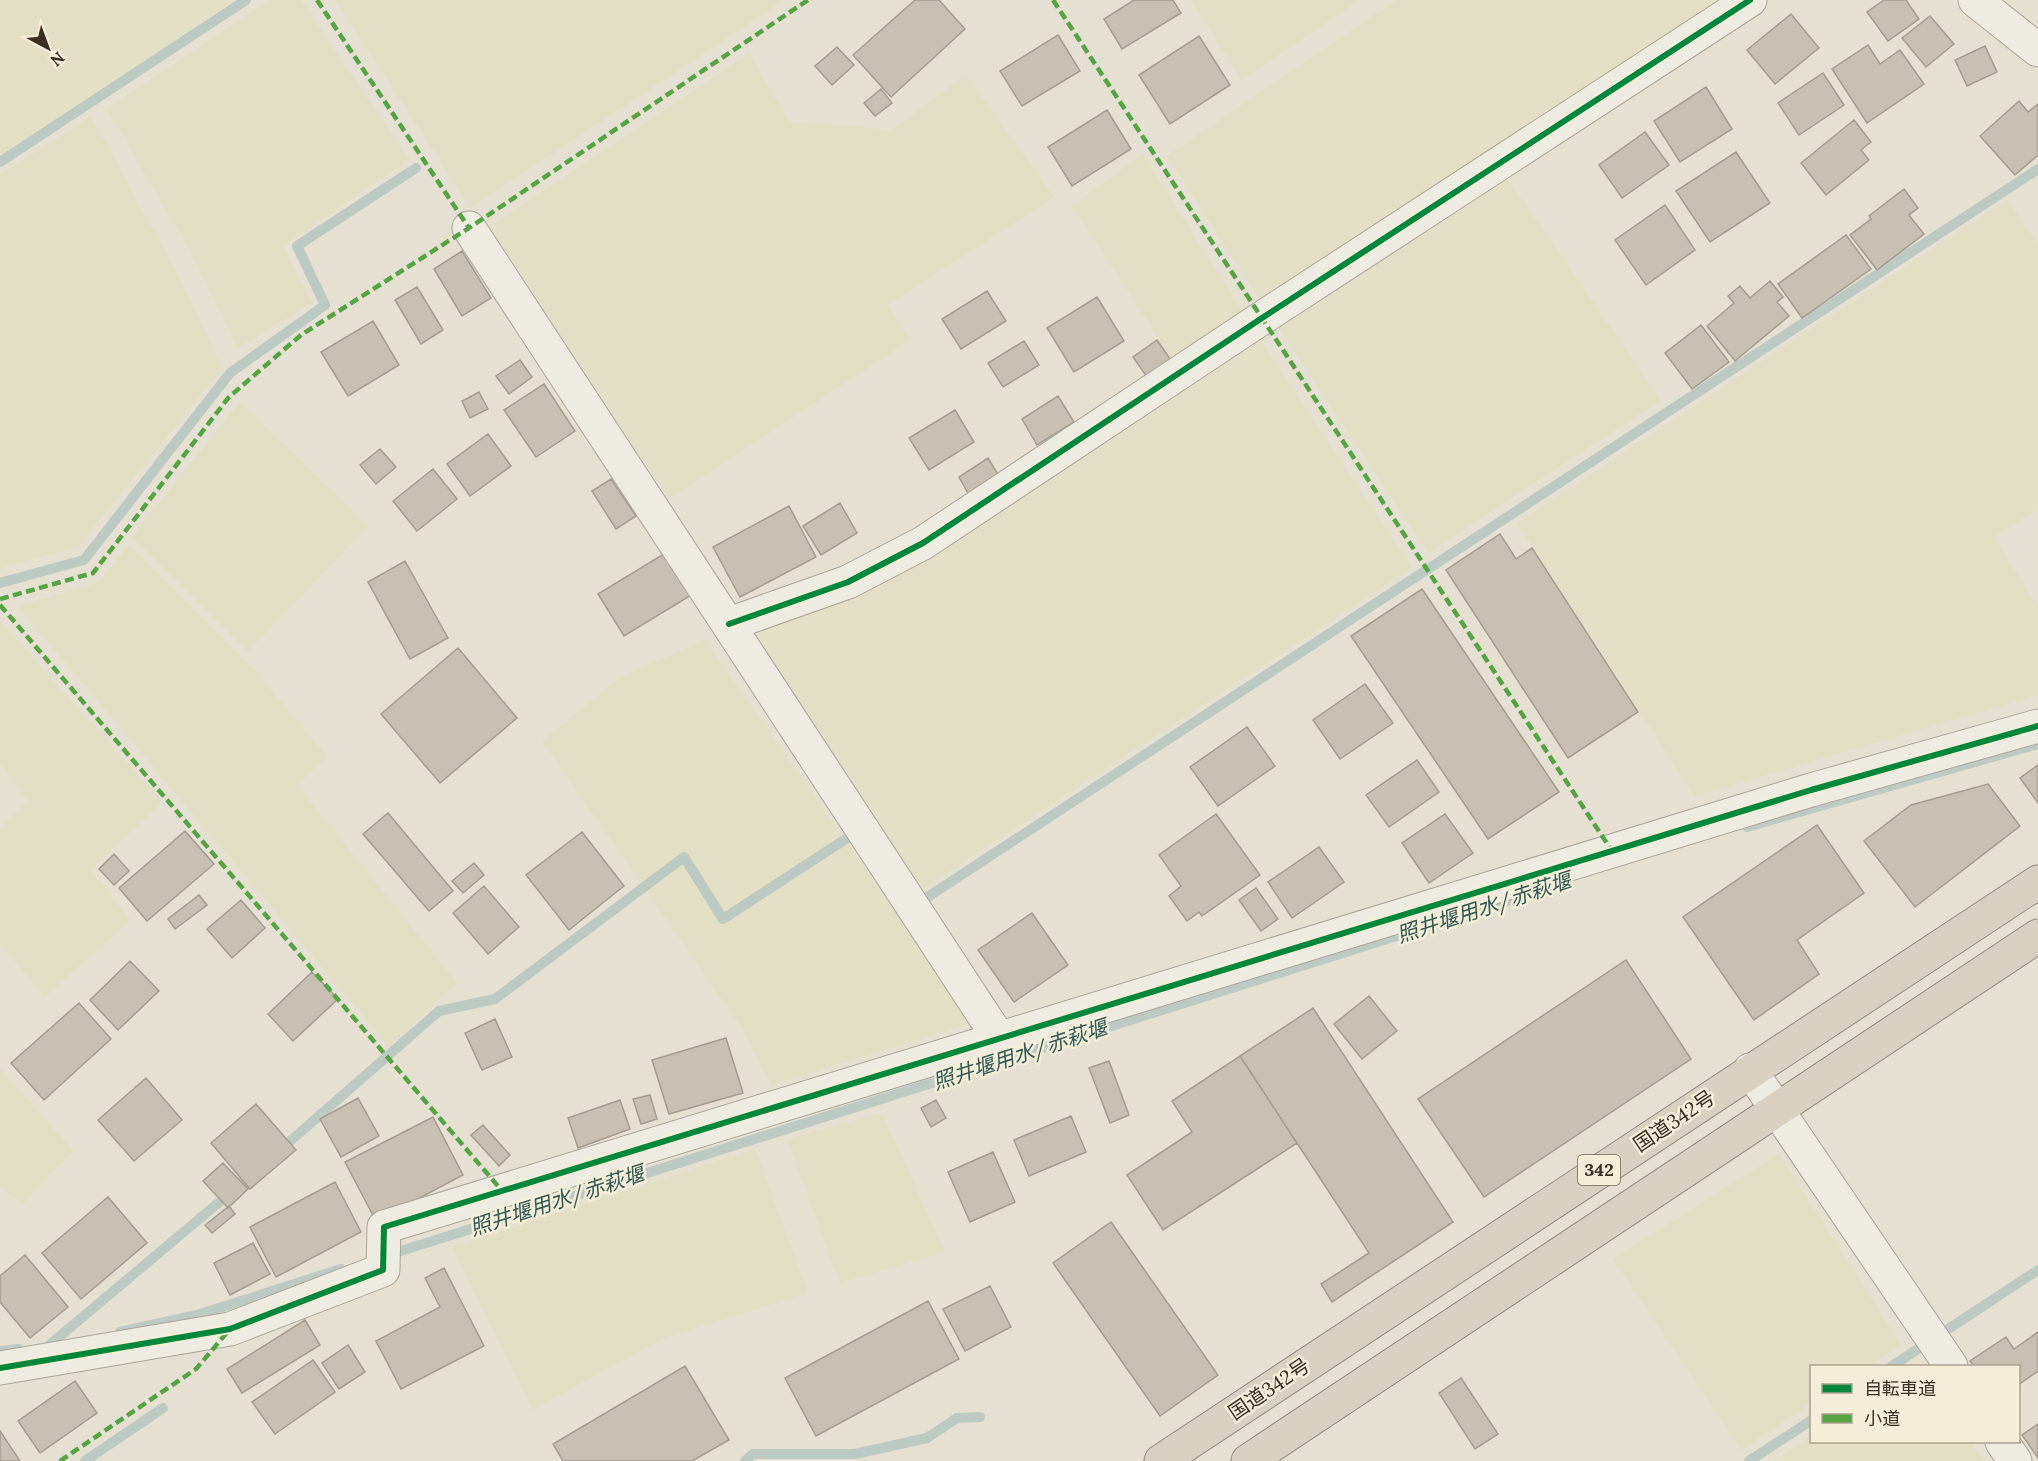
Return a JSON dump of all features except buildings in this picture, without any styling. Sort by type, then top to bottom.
[{"type":"highway","name":"国道342号","points":[[1161,1461],[2038,882]]},
{"type":"highway","name":"342","points":[[1248,1461],[2038,936]]},
{"type":"street","points":[[729,624],[848,582],[923,543],[1262,318],[1750,0]]},
{"type":"street","points":[[1975,0],[2038,50]]},
{"type":"street","points":[[469,228],[998,1037]]},
{"type":"street","points":[[0,1368],[230,1329],[383,1270],[384,1227],[1800,793],[2038,726]]},
{"type":"street","points":[[1750,1070],[1950,1365]]},
{"type":"street","points":[[2003,1443],[2015,1461]]},
{"type":"shaded area","points":[[0,0],[235,0],[0,156]]},
{"type":"shaded area","points":[[270,0],[301,0],[409,160],[283,246],[313,303],[237,348],[180,234],[107,109]]},
{"type":"shaded area","points":[[335,0],[784,0],[471,208]]},
{"type":"shaded area","points":[[1192,0],[1360,0],[1241,80]]},
{"type":"shaded area","points":[[1396,0],[1718,0],[1260,300],[1167,156]]},
{"type":"shaded area","points":[[749,53],[788,121],[891,130],[966,75],[1054,197],[888,305],[910,340],[670,499],[485,230]]},
{"type":"shaded area","points":[[91,116],[189,296],[222,369],[78,547],[0,568],[0,175]]},
{"type":"shaded area","points":[[1142,154],[1242,311],[1175,363],[1072,206]]},
{"type":"shaded area","points":[[1505,175],[1661,400],[1429,553],[1278,327]]},
{"type":"shaded area","points":[[2007,199],[2038,244],[2038,509],[1994,537],[2038,607],[2038,695],[1695,796],[1517,523]]},
{"type":"shaded area","points":[[1259,339],[1412,568],[918,892],[750,632]]},
{"type":"shaded area","points":[[240,402],[368,526],[248,651],[132,537]]},
{"type":"shaded area","points":[[129,545],[255,671],[327,756],[297,785],[457,983],[389,1047],[18,606],[98,583]]},
{"type":"shaded area","points":[[0,621],[163,802],[91,869],[130,920],[45,997],[0,944],[0,828],[28,801],[0,764]]},
{"type":"shaded area","points":[[705,640],[966,1012],[963,1026],[771,1085],[744,1031],[542,741],[621,677]]},
{"type":"shaded area","points":[[0,1069],[73,1150],[22,1205],[0,1187]]},
{"type":"shaded area","points":[[882,1113],[945,1252],[840,1283],[787,1139]]},
{"type":"shaded area","points":[[755,1149],[808,1293],[662,1339],[532,1410],[453,1247]]},
{"type":"shaded area","points":[[1779,1154],[1901,1345],[1869,1365],[1810,1365],[1810,1404],[1741,1450],[1613,1259]]},
{"type":"shaded area","points":[[1810,1437],[1810,1443],[1972,1443],[1983,1461],[1774,1461]]},
{"type":"waterway","points":[[0,162],[246,0]]},
{"type":"waterway","points":[[0,583],[84,560],[230,373],[325,305],[297,246],[416,168]]},
{"type":"waterway","points":[[914,906],[2038,169]]},
{"type":"waterway","name":"照井堰用水/赤萩堰","points":[[1747,827],[2038,744]]},
{"type":"waterway","points":[[280,1150],[439,1011],[495,999],[684,857],[723,919],[855,833],[858,836]]},
{"type":"waterway","name":"照井堰用水/赤萩堰","points":[[388,1255],[1551,887]]},
{"type":"waterway","points":[[47,1347],[255,1172]]},
{"type":"waterway","name":"照井堰用水/赤萩堰","points":[[120,1332],[197,1315],[341,1269]]},
{"type":"waterway","points":[[1894,1365],[2038,1270]]},
{"type":"waterway","name":"照井堰用水/赤萩堰","points":[[0,1351],[19,1349]]},
{"type":"waterway","points":[[85,1461],[163,1408]]},
{"type":"waterway","points":[[745,1461],[753,1454],[855,1454],[927,1438],[957,1418],[980,1417]]},
{"type":"waterway","points":[[1749,1461],[1810,1421]]},
{"type":"marked path","points":[[317,0],[469,228]]},
{"type":"marked path","points":[[0,599],[93,573],[229,397],[301,335],[469,228],[808,0]]},
{"type":"marked path","points":[[1053,0],[1612,851]]},
{"type":"marked path","points":[[0,605],[503,1192]]},
{"type":"marked path","points":[[60,1461],[196,1369],[230,1329]]},
{"type":"cycle path","points":[[729,624],[848,582],[923,543],[1262,318],[1750,0]]},
{"type":"cycle path","points":[[0,1368],[230,1329],[383,1270],[384,1227],[1811,790],[2038,726]]}]
